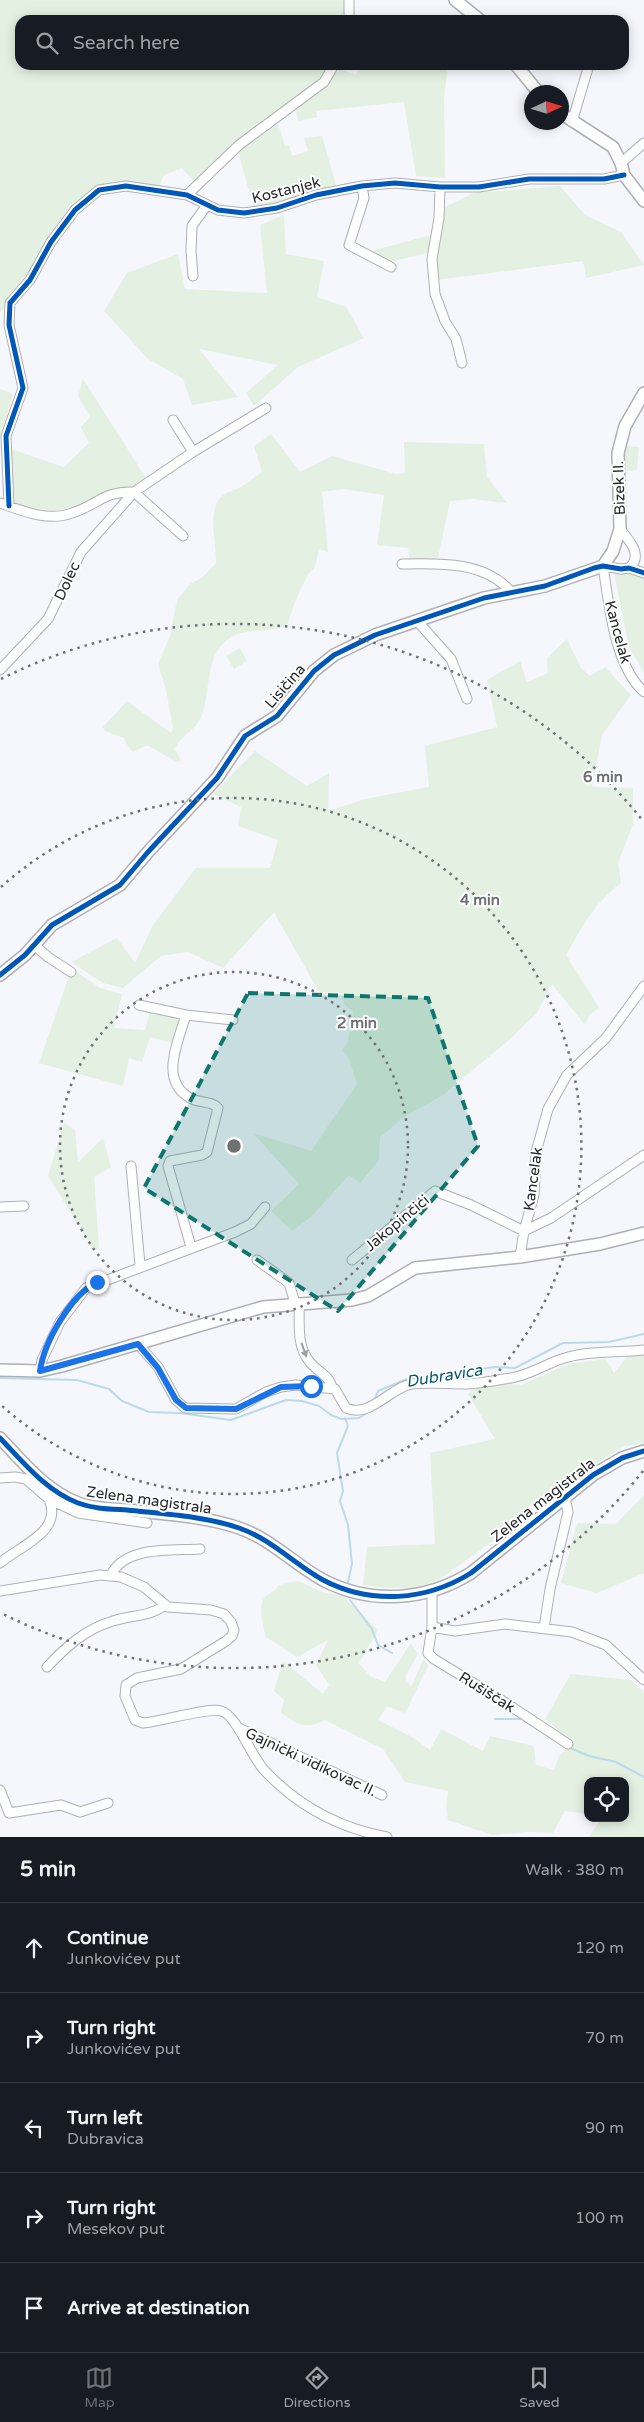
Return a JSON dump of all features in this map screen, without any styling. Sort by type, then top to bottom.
[{"type":"street","points":[[349,0],[349,15]]},
{"type":"street","points":[[455,0],[474,15]]},
{"type":"street","points":[[186,195],[239,145],[324,82],[331,70]]},
{"type":"street","points":[[520,70],[532,85]]},
{"type":"street","points":[[572,122],[588,70]]},
{"type":"street","points":[[569,120],[614,147],[622,169],[644,201]]},
{"type":"street","points":[[622,169],[644,143]]},
{"type":"street","name":"Kostanjek","points":[[10,506],[6,436],[23,388],[9,325],[10,303],[30,280],[51,242],[75,210],[99,190],[126,186],[186,195],[218,210],[244,213],[277,208],[316,195],[362,186],[395,183],[440,187],[479,187],[529,179],[604,180],[622,169]]},
{"type":"street","points":[[362,186],[364,198],[350,245],[390,267]]},
{"type":"street","points":[[440,187],[439,218],[432,259],[435,294],[445,321],[456,339],[462,363]]},
{"type":"street","points":[[193,276],[192,226],[207,205]]},
{"type":"street","name":"Bizek II.","points":[[603,566],[613,551],[620,529],[618,453],[625,426],[644,393]]},
{"type":"street","name":"Dolec","points":[[0,670],[48,619],[81,552],[134,492],[193,452],[266,408]]},
{"type":"street","points":[[173,420],[193,452]]},
{"type":"street","points":[[0,503],[33,514],[66,515],[112,493],[134,492],[183,536]]},
{"type":"street","name":"Bizek II.","points":[[620,529],[635,548],[636,561],[629,568]]},
{"type":"street","points":[[402,564],[441,562],[494,575],[512,593]]},
{"type":"street","name":"Lisičina","points":[[0,975],[34,945],[52,925],[120,886],[148,852],[217,778],[245,736],[277,716],[319,666],[334,655],[361,641],[484,598],[545,586],[603,566],[621,569],[629,568],[644,572]]},
{"type":"street","name":"Kancelak","points":[[603,566],[611,616],[618,644],[630,675],[644,692]]},
{"type":"street","points":[[418,622],[451,659],[467,699]]},
{"type":"street","points":[[34,945],[71,972]]},
{"type":"street","name":"Kancelak","points":[[520,1256],[524,1231],[534,1195],[536,1152],[548,1109],[567,1075],[606,1038],[644,986]]},
{"type":"street","points":[[139,1005],[186,1015],[233,1020]]},
{"type":"street","points":[[186,1015],[172,1062],[172,1074],[184,1093],[192,1099],[215,1104],[218,1108],[207,1152],[202,1155],[170,1161],[168,1166],[191,1247]]},
{"type":"street","points":[[524,1231],[551,1218],[644,1155]]},
{"type":"street","points":[[131,1166],[140,1266]]},
{"type":"street","name":"Jakopinčići","points":[[352,1260],[435,1191],[471,1205],[524,1231]]},
{"type":"street","points":[[0,1207],[24,1206]]},
{"type":"street","points":[[40,1371],[42,1360],[60,1322],[86,1288],[250,1224],[265,1207]]},
{"type":"street","points":[[0,1370],[40,1371],[263,1307],[352,1300],[368,1296],[415,1268],[520,1256],[600,1244],[644,1233]]},
{"type":"street","points":[[257,1260],[289,1283],[297,1303],[303,1352],[309,1363],[330,1381],[332,1388]]},
{"type":"street","points":[[138,1344],[158,1368],[176,1400],[186,1408],[236,1409],[281,1387],[296,1385],[332,1388],[338,1392],[348,1409],[372,1406],[397,1389],[409,1385],[468,1384],[525,1375],[559,1359],[577,1355],[644,1350]]},
{"type":"street","name":"Zelena magistrala","points":[[0,1438],[43,1481],[78,1503],[106,1509],[200,1518],[240,1528],[257,1535],[323,1579],[351,1592],[379,1596],[406,1596],[432,1592],[454,1583],[471,1573],[608,1465],[644,1451]]},
{"type":"street","points":[[0,1478],[15,1477],[26,1479],[49,1499],[78,1513],[147,1523]]},
{"type":"street","points":[[544,1628],[550,1589],[568,1512],[565,1497]]},
{"type":"street","points":[[0,1563],[50,1525],[53,1513],[49,1499]]},
{"type":"street","points":[[111,1575],[117,1566],[131,1557],[158,1552],[200,1549]]},
{"type":"street","points":[[0,1591],[111,1575],[137,1583],[164,1606]]},
{"type":"street","name":"Rušiščak","points":[[432,1592],[432,1628],[428,1653],[434,1659],[506,1702],[568,1744]]},
{"type":"street","name":"Gajnički vidikovac II.","points":[[47,1667],[69,1644],[87,1632],[114,1620],[152,1613],[164,1606],[218,1611],[228,1618],[234,1630],[232,1636],[226,1641],[181,1669],[143,1676],[128,1683],[125,1688],[125,1696],[137,1722],[143,1724],[218,1710],[228,1714],[239,1728],[247,1747],[264,1770],[299,1802],[340,1825],[359,1832],[387,1837]]},
{"type":"street","points":[[432,1628],[456,1631],[505,1624],[572,1632],[606,1645],[644,1680]]},
{"type":"street","name":"Gajnički vidikovac II.","points":[[239,1728],[382,1796]]},
{"type":"street","points":[[0,1790],[9,1813],[61,1805],[80,1812],[108,1804]]},
{"type":"highlighted area","points":[[248,993],[428,998],[478,1146],[338,1311],[144,1188]]},
{"type":"green space","points":[[0,0],[346,0],[343,15],[15,15],[15,70],[327,70],[323,78],[234,143],[194,182],[182,168],[164,175],[157,191],[96,187],[68,209],[29,274],[0,313]]},
{"type":"green space","points":[[339,70],[356,75],[358,70],[447,70],[444,99],[445,178],[416,176],[404,102],[316,111],[317,117],[298,121],[296,108]]},
{"type":"green space","points":[[278,124],[285,146],[289,145],[292,156],[308,151],[304,138],[322,136],[336,185],[277,205],[254,209],[238,151]]},
{"type":"green space","points":[[560,186],[585,215],[621,232],[644,265],[586,278],[583,261],[436,280],[435,257],[445,207],[473,193]]},
{"type":"green space","points":[[284,215],[286,254],[324,261],[317,297],[346,307],[364,338],[298,367],[254,406],[246,393],[278,365],[199,349],[238,397],[192,405],[183,379],[148,359],[104,311],[127,273],[178,254],[185,289],[267,293],[260,225]]},
{"type":"green space","points":[[431,235],[431,252],[390,262],[367,252]]},
{"type":"green space","points":[[83,379],[146,478],[132,487],[118,488],[81,505],[55,511],[13,505],[8,448],[64,467],[89,443],[81,427],[90,417],[78,396]]},
{"type":"green space","points":[[0,389],[13,394],[0,439]]},
{"type":"green space","points":[[271,434],[300,472],[332,456],[396,474],[405,473],[404,442],[484,444],[487,477],[507,503],[473,499],[450,501],[438,558],[410,562],[408,548],[377,545],[384,495],[343,489],[322,492],[328,552],[319,549],[315,567],[308,574],[287,625],[280,628],[238,634],[222,644],[212,663],[201,717],[175,749],[181,761],[177,762],[149,746],[133,752],[124,738],[105,731],[103,727],[127,701],[171,733],[173,728],[166,690],[158,664],[170,636],[177,600],[190,584],[203,577],[216,563],[213,526],[215,507],[225,494],[239,488],[262,472],[254,446]]},
{"type":"green space","points":[[626,446],[639,447],[637,470],[623,471]]},
{"type":"green space","points":[[644,572],[644,673],[629,647],[614,573]]},
{"type":"green space","points":[[567,639],[581,668],[590,676],[605,667],[631,695],[602,735],[592,787],[633,788],[633,824],[618,863],[621,883],[596,907],[566,955],[599,1008],[589,1015],[585,1025],[552,984],[537,1013],[510,1039],[443,1095],[404,1117],[380,1137],[379,1160],[360,1183],[349,1175],[312,1216],[292,1231],[271,1211],[299,1184],[253,1133],[311,1151],[357,1084],[349,1058],[342,1050],[348,1042],[353,1012],[345,1005],[339,992],[320,994],[274,912],[223,968],[188,952],[161,956],[123,988],[103,983],[71,962],[117,938],[135,963],[153,925],[196,868],[270,868],[278,840],[238,826],[241,807],[213,794],[255,751],[307,786],[329,773],[328,811],[365,799],[429,787],[425,746],[497,727],[487,680],[520,661],[527,682],[548,673],[547,658]]},
{"type":"green space","points":[[240,648],[247,661],[234,669],[226,656]]},
{"type":"green space","points":[[74,970],[100,988],[122,994],[114,1028],[145,1030],[151,1008],[183,1013],[176,1044],[150,1037],[142,1062],[129,1058],[123,1086],[39,1063],[69,976]]},
{"type":"green space","points":[[64,1123],[75,1130],[78,1162],[103,1138],[111,1167],[94,1177],[99,1247],[94,1250],[48,1176]]},
{"type":"green space","points":[[629,1354],[644,1354],[644,1443],[624,1446],[578,1475],[552,1496],[529,1506],[507,1531],[437,1581],[414,1588],[385,1588],[363,1585],[367,1547],[435,1544],[430,1453],[495,1439],[468,1394],[479,1383],[521,1385],[568,1364],[606,1359],[614,1373]]},
{"type":"green space","points":[[644,1495],[644,1573],[597,1593],[561,1583],[577,1523],[616,1524]]},
{"type":"green space","points":[[298,1581],[325,1593],[343,1596],[378,1630],[359,1663],[370,1676],[385,1682],[411,1643],[418,1654],[405,1677],[411,1687],[424,1658],[428,1666],[405,1713],[387,1706],[378,1720],[412,1737],[430,1750],[441,1729],[483,1751],[490,1736],[534,1746],[536,1765],[554,1770],[559,1756],[573,1743],[545,1719],[571,1674],[631,1680],[644,1692],[644,1837],[589,1837],[598,1822],[629,1822],[629,1777],[584,1777],[584,1813],[565,1811],[553,1833],[528,1832],[492,1835],[448,1820],[446,1805],[448,1791],[405,1782],[383,1749],[325,1720],[312,1725],[302,1725],[292,1721],[281,1713],[284,1700],[274,1691],[283,1661],[323,1694],[329,1685],[316,1665],[328,1640],[297,1657],[266,1637],[261,1609],[263,1599],[279,1585]]},
{"type":"waterway","name":"Dubravica","points":[[374,1401],[378,1391],[407,1379],[495,1367],[515,1368],[563,1343],[609,1342],[644,1334]]},
{"type":"waterway","name":"Dubravica","points":[[0,1378],[77,1380],[109,1389],[122,1401],[149,1412],[180,1413],[231,1420],[286,1400],[302,1401],[319,1406],[331,1415],[341,1419],[359,1418],[372,1410]]},
{"type":"waterway","points":[[345,1418],[348,1426],[337,1453],[343,1491],[340,1501],[348,1525],[352,1564],[348,1582]]},
{"type":"waterway","points":[[350,1600],[372,1629],[378,1645],[392,1653]]},
{"type":"waterway","points":[[495,1719],[522,1719],[559,1743]]},
{"type":"waterway","points":[[568,1747],[589,1756],[616,1762],[644,1777]]},
{"type":"cycle path","points":[[9,506],[6,436],[23,388],[9,325],[10,303],[30,280],[51,242],[75,210],[99,190],[126,186],[187,195],[218,210],[244,213],[277,208],[316,195],[362,186],[395,183],[440,187],[479,187],[529,179],[604,179],[624,175]]},
{"type":"cycle path","points":[[0,975],[25,955],[52,925],[120,885],[217,778],[245,736],[277,716],[314,671],[334,655],[375,635],[484,598],[545,586],[594,568],[603,566],[621,569],[629,568],[644,573]]},
{"type":"cycle path","points":[[0,1438],[26,1466],[66,1498],[90,1506],[198,1518],[239,1528],[272,1545],[323,1580],[341,1588],[379,1596],[417,1594],[436,1589],[471,1573],[593,1475],[622,1458],[644,1451]]},
{"type":"route","points":[[97,1282],[86,1288],[60,1322],[42,1360],[40,1371],[138,1344],[158,1368],[176,1400],[186,1408],[236,1409],[249,1404],[266,1392],[281,1387],[311,1386]]}]
